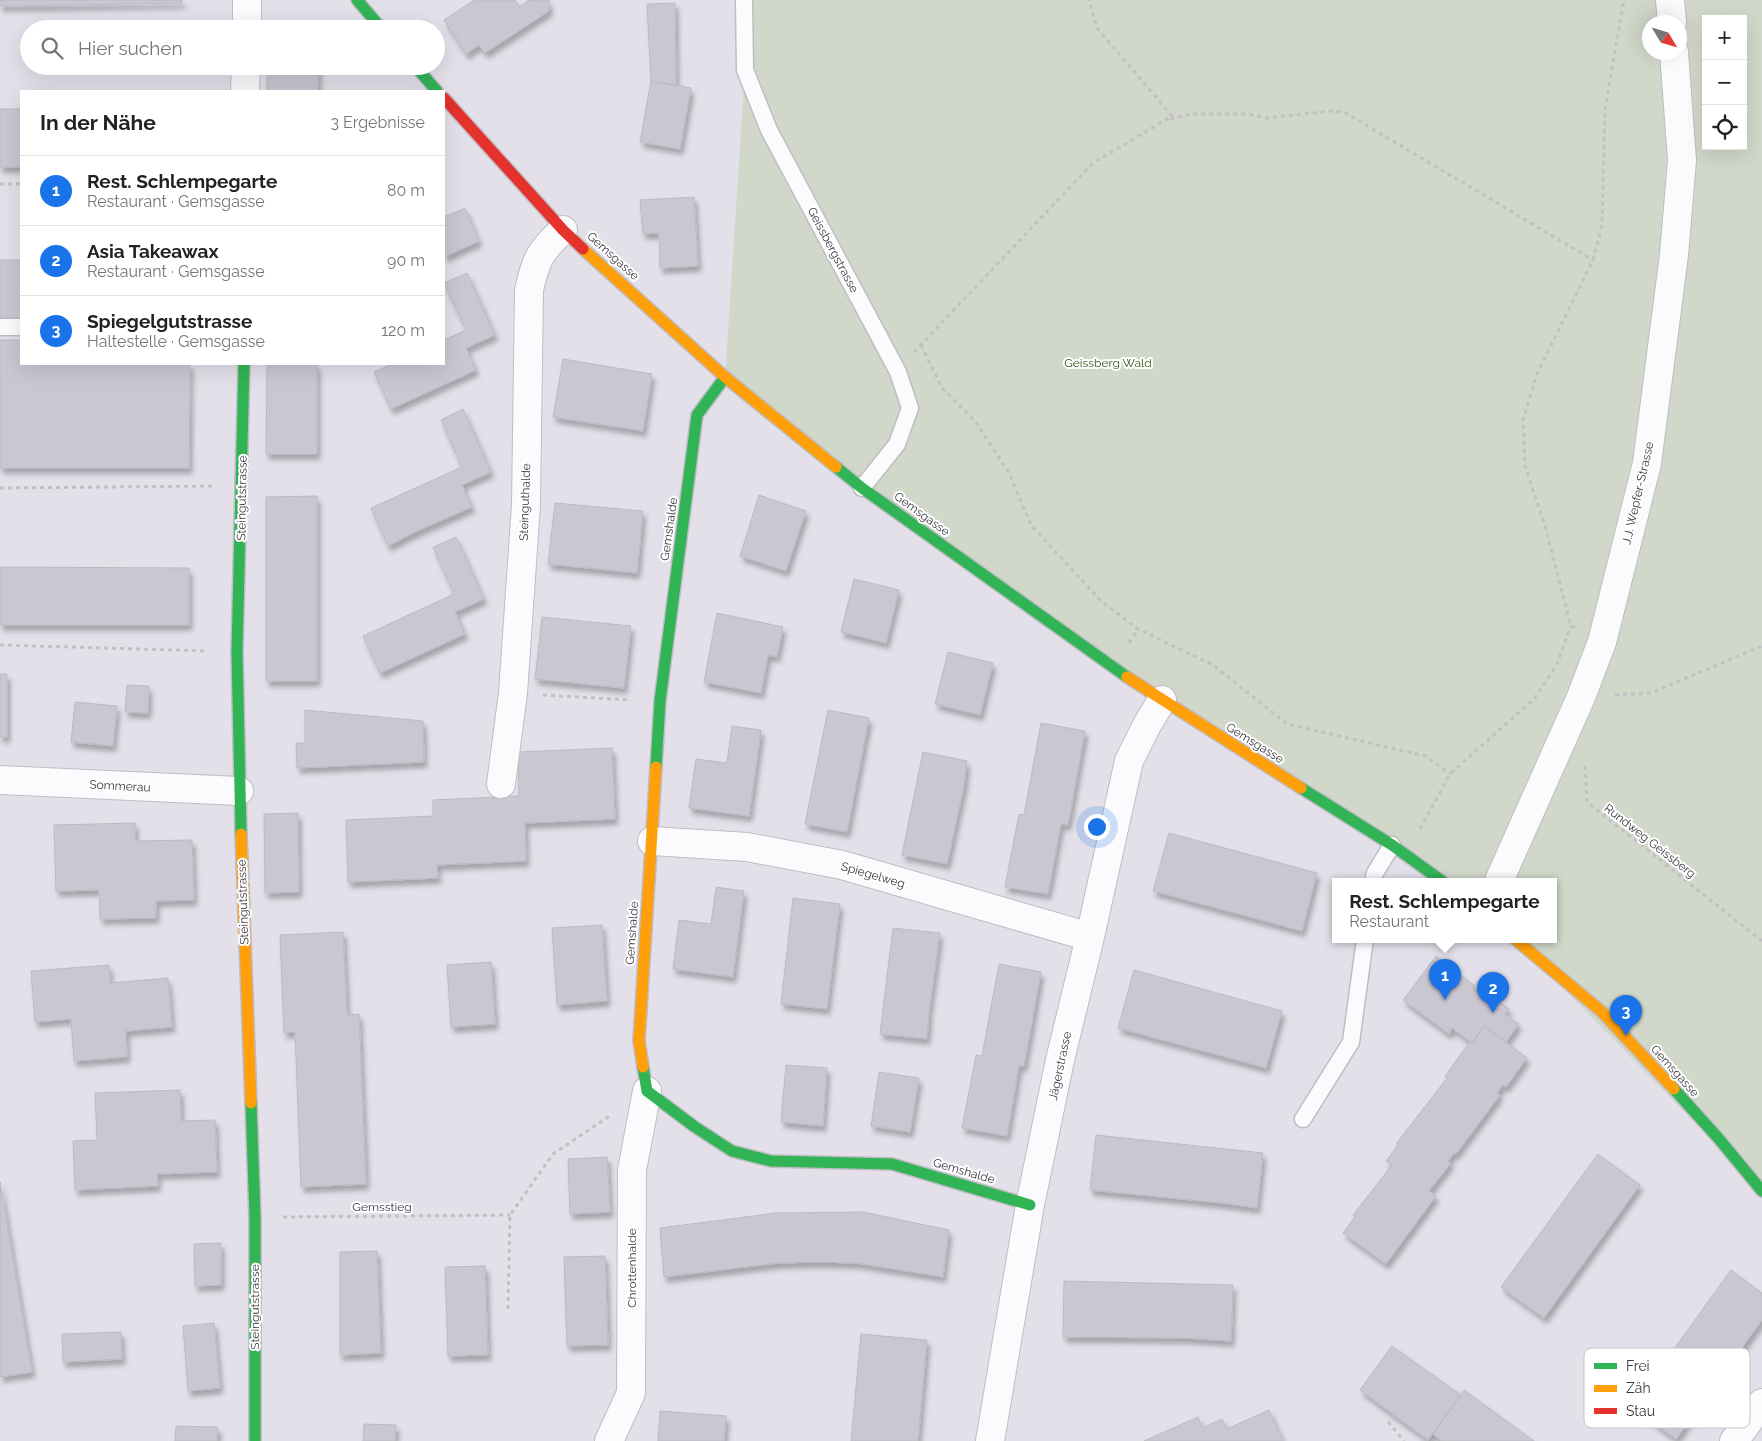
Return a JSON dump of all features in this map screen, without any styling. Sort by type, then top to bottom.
[{"type":"street","points":[[246,20],[247,0]]},
{"type":"street","points":[[358,0],[375,20]]},
{"type":"street","points":[[1670,0],[1671,15]]},
{"type":"street","name":"J.J. Wepfer-Strasse","points":[[1501,878],[1602,642],[1647,463],[1674,255],[1682,160],[1675,60]]},
{"type":"street","points":[[245,90],[246,75]]},
{"type":"street","points":[[423,75],[437,90]]},
{"type":"street","name":"Gemsgasse","points":[[445,99],[564,230],[725,378],[862,488],[1112,667],[1392,845],[1438,878]]},
{"type":"street","name":"Steinguthalde","points":[[501,784],[513,693],[526,505],[529,290],[534,265],[547,244],[564,230]]},
{"type":"street","name":"Steingutstrasse","points":[[244,365],[237,652],[239,791],[255,1217],[255,1441]]},
{"type":"street","name":"Gemshalde","points":[[725,378],[697,415],[660,701],[639,1041],[647,1091],[732,1152],[771,1161],[892,1164],[1030,1205]]},
{"type":"street","name":"Jägerstrasse","points":[[990,1441],[1030,1205],[1060,1060],[1090,937],[1129,761],[1162,700]]},
{"type":"street","name":"Sommerau","points":[[0,780],[239,791]]},
{"type":"street","name":"Spiegelweg","points":[[652,841],[748,847],[842,866],[1090,937]]},
{"type":"street","name":"Gemsgasse","points":[[1520,943],[1601,1012],[1626,1036],[1719,1139],[1762,1191]]},
{"type":"street","name":"Chrottenhalde","points":[[609,1441],[631,1393],[632,1170],[647,1091]]},
{"type":"street","points":[[1750,1419],[1762,1403]]},
{"type":"street","points":[[1734,1441],[1744,1428]]},
{"type":"lane","name":"Geissbergstrasse","points":[[744,0],[745,70],[769,130],[898,372],[910,408],[897,444],[862,488]]},
{"type":"lane","points":[[0,328],[20,328]]},
{"type":"lane","points":[[1374,878],[1392,845]]},
{"type":"lane","points":[[1303,1119],[1351,1042],[1364,943]]},
{"type":"path","points":[[898,372],[921,345],[1093,163],[1172,116],[1097,28],[1089,0]]},
{"type":"path","points":[[1406,855],[1450,774],[1534,699],[1557,664],[1571,626],[1545,526],[1525,466],[1523,420],[1537,374],[1593,260],[1602,226],[1605,109],[1624,0]]},
{"type":"path","points":[[1144,133],[1168,119],[1192,114],[1248,114],[1267,118],[1330,110],[1344,112],[1593,260]]},
{"type":"path","points":[[0,184],[20,184]]},
{"type":"path","points":[[921,345],[942,388],[976,421],[1009,474],[1030,526],[1101,601],[1138,629],[1212,664],[1287,724],[1426,756],[1450,774]]},
{"type":"path","points":[[0,488],[242,486]]},
{"type":"path","points":[[1571,626],[1602,642]]},
{"type":"path","points":[[0,645],[237,652]]},
{"type":"path","points":[[1580,697],[1651,693],[1762,646]]},
{"type":"path","points":[[513,693],[660,701]]},
{"type":"path","name":"Rundweg Geissberg","points":[[1585,764],[1587,802],[1762,941]]},
{"type":"path","points":[[508,1309],[510,1215],[553,1154],[647,1091]]},
{"type":"path","name":"Gemsstieg","points":[[255,1217],[510,1215]]},
{"type":"path","points":[[1394,1415],[1388,1424],[1404,1441]]},
{"type":"green space","name":"Geissberg Wald","points":[[744,0],[1762,0],[1762,1191],[1519,943],[1557,943],[1557,878],[1437,878],[1162,700],[725,378],[745,70]]},
{"type":"building","points":[[0,0],[182,0],[182,3],[0,6]]},
{"type":"building","points":[[474,0],[515,0],[520,7],[529,0],[549,0],[549,11],[485,53],[479,45],[466,54],[444,20]]},
{"type":"building","points":[[675,3],[676,86],[651,81],[647,4]]},
{"type":"building","points":[[267,75],[318,75],[318,90],[267,90]]},
{"type":"building","points":[[651,81],[691,88],[680,149],[640,142]]},
{"type":"building","points":[[0,109],[20,109],[20,167],[0,167]]},
{"type":"building","points":[[694,197],[698,266],[660,268],[659,233],[643,234],[640,200]]},
{"type":"building","points":[[465,208],[479,241],[445,257],[445,217]]},
{"type":"building","points":[[0,260],[20,260],[20,318],[0,318]]},
{"type":"building","points":[[467,273],[495,335],[466,348],[476,370],[391,409],[374,372],[390,365],[445,365],[445,340],[466,330],[445,283]]},
{"type":"building","points":[[0,340],[20,340],[20,365],[190,365],[189,468],[0,468]]},
{"type":"building","points":[[563,359],[652,374],[643,431],[553,417]]},
{"type":"building","points":[[267,365],[317,365],[317,454],[266,454]]},
{"type":"building","points":[[463,409],[491,472],[462,485],[472,507],[388,546],[371,508],[462,467],[441,420]]},
{"type":"building","points":[[759,495],[806,511],[786,571],[740,556]]},
{"type":"building","points":[[317,496],[317,681],[266,681],[266,497]]},
{"type":"building","points":[[555,503],[643,511],[637,573],[548,564]]},
{"type":"building","points":[[456,537],[484,599],[455,612],[465,634],[380,673],[363,636],[454,594],[433,547]]},
{"type":"building","points":[[0,567],[189,568],[189,625],[0,625]]},
{"type":"building","points":[[854,579],[899,590],[886,643],[841,632]]},
{"type":"building","points":[[717,613],[783,627],[777,657],[768,655],[761,693],[704,682]]},
{"type":"building","points":[[542,617],[631,626],[624,688],[535,679]]},
{"type":"building","points":[[948,652],[993,663],[980,715],[935,704]]},
{"type":"building","points":[[0,674],[7,674],[7,737],[0,737]]},
{"type":"building","points":[[127,685],[149,686],[148,713],[125,712]]},
{"type":"building","points":[[75,702],[117,706],[113,746],[71,742]]},
{"type":"building","points":[[305,710],[423,721],[424,762],[297,768],[296,743],[305,743]]},
{"type":"building","points":[[828,710],[869,718],[847,832],[805,824]]},
{"type":"building","points":[[1041,723],[1085,731],[1068,825],[1061,824],[1048,894],[1005,887],[1019,814],[1024,815]]},
{"type":"building","points":[[732,726],[761,730],[749,816],[689,808],[696,759],[727,763]]},
{"type":"building","points":[[612,748],[615,819],[525,823],[526,861],[437,865],[438,878],[348,882],[346,820],[433,816],[433,800],[519,796],[518,752]]},
{"type":"building","points":[[923,752],[967,761],[964,786],[947,864],[902,855]]},
{"type":"building","points":[[298,813],[299,892],[265,893],[264,814]]},
{"type":"building","points":[[135,823],[135,841],[192,840],[194,900],[156,901],[156,918],[100,919],[99,890],[56,891],[54,825]]},
{"type":"building","points":[[1169,833],[1317,873],[1302,931],[1153,891]]},
{"type":"building","points":[[716,887],[744,891],[733,977],[673,969],[679,920],[711,924]]},
{"type":"building","points":[[793,898],[840,904],[827,1009],[781,1004]]},
{"type":"building","points":[[602,925],[607,1001],[557,1005],[552,928]]},
{"type":"building","points":[[893,928],[940,933],[927,1039],[880,1034]]},
{"type":"building","points":[[343,932],[347,1015],[359,1014],[366,1184],[301,1187],[295,1032],[284,1033],[280,935]]},
{"type":"building","points":[[1436,956],[1475,986],[1472,989],[1492,1004],[1495,999],[1509,1009],[1505,1014],[1519,1024],[1506,1042],[1484,1026],[1472,1043],[1452,1028],[1449,1034],[1403,1000]]},
{"type":"building","points":[[491,962],[495,1024],[451,1027],[447,965]]},
{"type":"building","points":[[999,964],[1041,972],[1024,1066],[1019,1066],[1007,1136],[962,1128],[976,1055],[982,1056]]},
{"type":"building","points":[[109,965],[110,983],[168,978],[172,1027],[126,1031],[127,1057],[74,1061],[71,1019],[35,1022],[31,971]]},
{"type":"building","points":[[1134,970],[1282,1011],[1266,1068],[1118,1028]]},
{"type":"building","points":[[1484,1026],[1527,1058],[1506,1087],[1503,1085],[1497,1093],[1500,1095],[1456,1154],[1454,1153],[1448,1161],[1451,1163],[1429,1191],[1436,1196],[1386,1264],[1343,1233],[1355,1217],[1353,1215],[1392,1165],[1386,1161],[1398,1145],[1396,1144],[1447,1078],[1445,1076],[1470,1042],[1472,1043]]},
{"type":"building","points":[[786,1065],[827,1068],[823,1126],[781,1122]]},
{"type":"building","points":[[879,1072],[919,1078],[910,1132],[871,1126]]},
{"type":"building","points":[[180,1090],[181,1121],[215,1120],[217,1172],[157,1174],[158,1186],[75,1190],[73,1141],[97,1140],[95,1093]]},
{"type":"building","points":[[1096,1135],[1263,1153],[1257,1208],[1090,1190]]},
{"type":"building","points":[[1598,1154],[1640,1185],[1544,1318],[1501,1287]]},
{"type":"building","points":[[607,1157],[610,1212],[570,1214],[568,1159]]},
{"type":"building","points":[[0,1182],[32,1372],[0,1377]]},
{"type":"building","points":[[863,1212],[949,1230],[943,1277],[856,1263],[817,1262],[778,1263],[664,1277],[660,1228],[776,1213]]},
{"type":"building","points":[[221,1243],[221,1285],[195,1286],[194,1244]]},
{"type":"building","points":[[377,1251],[381,1353],[340,1355],[340,1252]]},
{"type":"building","points":[[605,1256],[608,1345],[567,1346],[564,1257]]},
{"type":"building","points":[[485,1266],[488,1355],[448,1356],[445,1267]]},
{"type":"building","points":[[1731,1270],[1762,1293],[1762,1320],[1742,1348],[1675,1348]]},
{"type":"building","points":[[1064,1281],[1233,1285],[1231,1341],[1185,1338],[1063,1337]]},
{"type":"building","points":[[214,1323],[220,1388],[188,1391],[183,1326]]},
{"type":"building","points":[[121,1332],[122,1359],[63,1362],[62,1334]]},
{"type":"building","points":[[861,1334],[927,1340],[918,1441],[851,1441]]},
{"type":"building","points":[[1392,1346],[1461,1395],[1428,1440],[1360,1390]]},
{"type":"building","points":[[1464,1390],[1534,1441],[1442,1441],[1433,1434]]},
{"type":"building","points":[[1269,1410],[1283,1441],[1144,1441],[1198,1417],[1202,1428],[1222,1419],[1227,1429]]},
{"type":"building","points":[[660,1411],[726,1416],[724,1441],[658,1441]]},
{"type":"building","points":[[364,1424],[396,1425],[395,1441],[363,1441]]},
{"type":"building","points":[[176,1426],[218,1427],[217,1441],[175,1441]]},
{"type":"building","points":[[1661,1428],[1684,1428],[1676,1439]]},
{"type":"traffic: fast","points":[[357,0],[374,20]]},
{"type":"traffic: fast","points":[[423,75],[436,90]]},
{"type":"traffic: fast","points":[[241,834],[237,652],[244,365]]},
{"type":"traffic: fast","points":[[656,767],[660,701],[697,415],[725,377]]},
{"type":"traffic: fast","points":[[836,467],[862,488],[1127,677]]},
{"type":"traffic: fast","points":[[1301,788],[1392,845],[1438,878]]},
{"type":"traffic: fast","points":[[643,1067],[647,1091],[695,1127],[732,1151],[771,1161],[892,1164],[1030,1205]]},
{"type":"traffic: fast","points":[[1674,1089],[1762,1191]]},
{"type":"traffic: fast","points":[[251,1103],[255,1217],[255,1441]]},
{"type":"traffic: slow","points":[[583,249],[725,377],[836,467]]},
{"type":"traffic: slow","points":[[1127,677],[1301,788]]},
{"type":"traffic: slow","points":[[643,1067],[639,1041],[656,767]]},
{"type":"traffic: slow","points":[[241,834],[251,1103]]},
{"type":"traffic: slow","points":[[1520,943],[1601,1011],[1674,1089]]},
{"type":"traffic: jam","points":[[445,99],[563,230],[583,249]]},
{"type":"place","name":"Rest. Schlempegarte","points":[[1445,1000]]},
{"type":"place","name":"Asia Takeawax","points":[[1493,1013]]},
{"type":"place","name":"Spiegelgutstrasse","points":[[1626,1036]]}]
